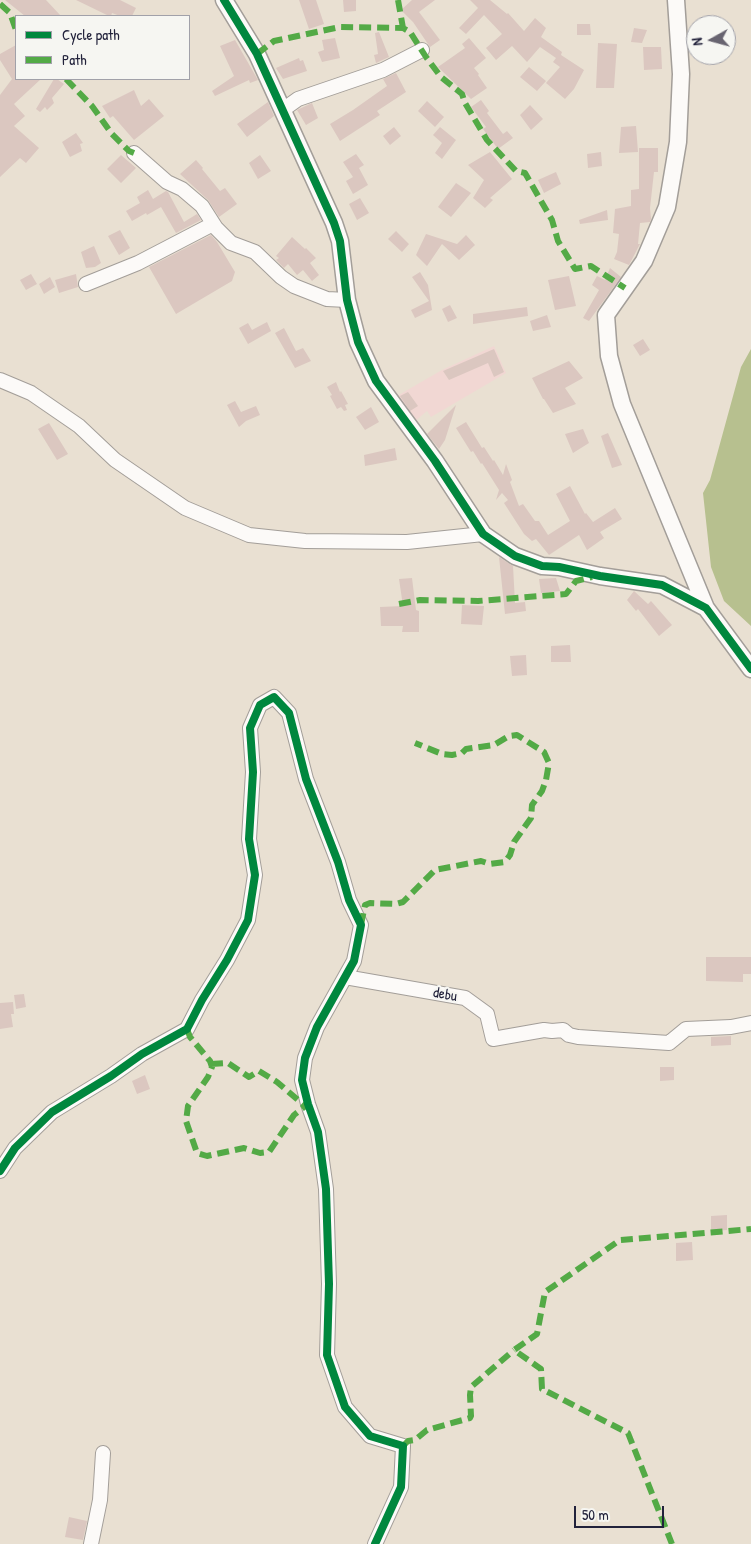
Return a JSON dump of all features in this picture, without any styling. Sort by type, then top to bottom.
[{"type":"street","points":[[224,0],[257,54],[284,109],[334,223],[340,241],[347,300],[358,342],[376,382],[435,461],[483,534],[515,556],[542,566],[560,567],[597,576],[662,585],[706,608]]},
{"type":"street","points":[[678,1],[681,74],[678,142],[667,207],[644,261],[606,315],[609,356],[622,404],[706,608],[751,669]]},
{"type":"street","points":[[284,109],[298,99],[383,70],[422,50]]},
{"type":"street","points":[[134,153],[167,182],[182,189],[202,206],[213,224],[231,242],[255,252],[281,277],[294,286],[327,299],[347,300]]},
{"type":"street","points":[[86,284],[138,263],[213,224]]},
{"type":"street","points":[[0,380],[31,393],[79,426],[115,460],[185,508],[249,535],[305,541],[407,542],[483,534]]},
{"type":"street","points":[[0,1171],[15,1148],[52,1112],[186,1028],[228,960],[248,920],[255,875],[249,839],[252,772],[250,728],[260,705],[274,697],[289,713],[306,779],[338,862],[349,900],[361,925],[354,961],[317,1027],[305,1058],[302,1080],[318,1132],[326,1189],[329,1284],[327,1355],[345,1408],[370,1436],[403,1446],[401,1487],[375,1544]]},
{"type":"street","name":"debu","points":[[345,977],[465,998],[487,1014],[493,1039],[544,1030],[563,1030],[569,1035],[578,1037],[669,1043],[686,1029],[731,1027],[751,1023]]},
{"type":"street","points":[[92,1544],[100,1500],[103,1453]]},
{"type":"shaded area","points":[[494,346],[506,373],[431,417],[427,411],[414,422],[397,396],[442,370]]},
{"type":"green space","points":[[751,349],[751,626],[724,601],[711,567],[703,493],[710,480],[741,367]]},
{"type":"building","points":[[5,0],[46,0],[60,15],[24,15]]},
{"type":"building","points":[[76,0],[120,0],[136,8],[132,15],[112,13],[111,15],[107,15]]},
{"type":"building","points":[[299,0],[316,0],[324,24],[309,29]]},
{"type":"building","points":[[343,0],[356,0],[356,11],[344,12]]},
{"type":"building","points":[[412,0],[435,0],[419,12],[440,40],[430,47],[413,22],[401,10]]},
{"type":"building","points":[[470,0],[490,0],[508,13],[524,31],[535,18],[546,28],[541,37],[562,52],[561,55],[584,70],[574,89],[565,99],[546,83],[560,67],[553,62],[556,58],[540,47],[527,62],[512,46],[496,60],[486,48],[502,34],[484,15],[466,34],[459,28],[478,8]]},
{"type":"building","points":[[577,24],[590,24],[591,35],[577,35]]},
{"type":"building","points":[[634,28],[647,30],[642,43],[631,42]]},
{"type":"building","points":[[379,32],[389,57],[376,63],[374,55],[378,54],[375,33]]},
{"type":"building","points":[[335,38],[340,58],[322,62],[318,52],[324,50],[322,40]]},
{"type":"building","points":[[469,38],[486,58],[474,68],[487,88],[471,99],[438,67],[465,48],[462,44]]},
{"type":"building","points":[[235,40],[258,80],[250,83],[249,80],[215,96],[212,91],[234,76],[220,46]]},
{"type":"building","points":[[598,43],[617,44],[614,88],[596,88]]},
{"type":"building","points":[[15,46],[15,80],[40,80],[14,104],[25,116],[14,126],[39,148],[26,163],[20,158],[0,177],[0,95],[12,79],[0,60],[0,54]]},
{"type":"building","points":[[643,47],[661,47],[662,69],[644,70]]},
{"type":"building","points":[[299,58],[300,61],[303,60],[307,71],[283,79],[276,68]]},
{"type":"building","points":[[529,67],[546,81],[537,91],[520,77]]},
{"type":"building","points":[[396,73],[406,92],[377,111],[380,115],[340,141],[330,124],[387,86],[383,79]]},
{"type":"building","points":[[53,80],[58,80],[64,84],[52,98],[54,103],[47,110],[45,107],[40,112],[36,109]]},
{"type":"building","points":[[134,90],[141,106],[149,99],[164,116],[134,140],[113,116],[110,118],[102,106]]},
{"type":"building","points":[[481,100],[489,111],[487,113],[503,134],[507,131],[513,138],[498,149],[483,129],[486,127],[471,107]]},
{"type":"building","points":[[427,101],[444,117],[435,127],[418,111]]},
{"type":"building","points":[[268,102],[274,116],[247,137],[237,124]]},
{"type":"building","points":[[312,103],[318,118],[306,125],[297,110]]},
{"type":"building","points":[[530,105],[543,119],[531,130],[520,115]]},
{"type":"building","points":[[636,126],[638,152],[619,153],[621,127]]},
{"type":"building","points":[[394,127],[401,136],[390,145],[383,136]]},
{"type":"building","points":[[440,127],[456,140],[442,159],[435,153],[442,143],[433,135]]},
{"type":"building","points":[[76,133],[83,143],[80,144],[82,151],[70,157],[62,142]]},
{"type":"building","points":[[639,148],[658,148],[658,172],[654,172],[650,208],[651,219],[650,222],[640,223],[638,244],[640,244],[629,265],[614,259],[617,252],[619,234],[613,233],[615,209],[631,206],[631,190],[639,189]]},
{"type":"building","points":[[490,152],[512,179],[490,198],[493,200],[485,208],[473,198],[484,180],[468,165]]},
{"type":"building","points":[[601,152],[602,166],[588,168],[587,154]]},
{"type":"building","points":[[356,154],[364,165],[359,168],[368,185],[353,194],[346,181],[353,177],[343,162]]},
{"type":"building","points":[[121,155],[136,168],[121,183],[107,169]]},
{"type":"building","points":[[260,155],[271,171],[258,179],[249,163]]},
{"type":"building","points":[[196,160],[220,191],[225,188],[237,204],[219,217],[208,200],[180,174]]},
{"type":"building","points":[[556,172],[561,184],[544,193],[538,180]]},
{"type":"building","points":[[456,183],[471,193],[451,217],[438,207]]},
{"type":"building","points":[[148,190],[153,199],[166,191],[168,192],[184,222],[197,214],[201,220],[176,233],[161,207],[132,221],[126,211],[140,203],[137,197]]},
{"type":"building","points":[[360,198],[369,213],[357,220],[349,204]]},
{"type":"building","points":[[607,210],[608,220],[580,224],[579,220]]},
{"type":"building","points":[[120,230],[130,248],[119,255],[108,236]]},
{"type":"building","points":[[396,231],[409,244],[402,252],[388,239]]},
{"type":"building","points":[[426,234],[457,244],[466,235],[475,245],[459,260],[442,244],[427,266],[416,255]]},
{"type":"building","points":[[211,235],[235,272],[232,281],[176,314],[149,267]]},
{"type":"building","points":[[292,237],[316,258],[310,263],[319,275],[312,281],[303,270],[297,275],[288,264],[284,268],[276,260],[279,258],[276,256]]},
{"type":"building","points":[[94,246],[101,263],[95,267],[86,268],[81,252]]},
{"type":"building","points":[[610,268],[621,277],[589,321],[583,318],[599,290],[592,285],[597,276],[605,280]]},
{"type":"building","points":[[420,272],[428,285],[432,310],[415,318],[411,310],[429,301],[412,277]]},
{"type":"building","points":[[31,274],[37,284],[26,290],[20,280]]},
{"type":"building","points":[[76,274],[78,287],[59,293],[55,280]]},
{"type":"building","points":[[569,276],[576,306],[555,310],[548,280]]},
{"type":"building","points":[[50,277],[55,287],[44,294],[39,284]]},
{"type":"building","points":[[450,305],[457,318],[448,322],[442,309]]},
{"type":"building","points":[[527,307],[528,316],[473,324],[473,314]]},
{"type":"building","points":[[547,315],[551,327],[533,331],[530,321]]},
{"type":"building","points":[[267,322],[271,331],[248,344],[239,328],[248,323],[252,330]]},
{"type":"building","points":[[284,328],[296,351],[303,348],[311,361],[295,368],[275,333]]},
{"type":"building","points":[[643,339],[650,350],[640,356],[633,345]]},
{"type":"building","points":[[494,349],[504,372],[494,377],[488,363],[449,380],[443,371]]},
{"type":"building","points":[[569,361],[583,378],[565,388],[576,404],[553,413],[532,378]]},
{"type":"building","points":[[336,382],[348,404],[345,405],[347,410],[344,411],[341,407],[337,409],[327,387]]},
{"type":"building","points":[[408,392],[418,406],[410,411],[400,396]]},
{"type":"building","points":[[235,401],[241,412],[256,406],[260,415],[246,421],[239,427],[227,405]]},
{"type":"building","points":[[456,405],[445,440],[439,449],[427,434]]},
{"type":"building","points":[[371,407],[379,422],[365,430],[356,417]]},
{"type":"building","points":[[466,422],[482,448],[484,447],[503,475],[506,464],[512,480],[510,482],[519,506],[523,504],[535,521],[539,521],[548,535],[570,521],[556,494],[570,486],[585,514],[593,522],[615,508],[622,519],[600,532],[604,538],[587,550],[579,535],[549,555],[536,539],[532,541],[524,534],[504,503],[508,500],[502,493],[496,500],[499,490],[456,428]]},
{"type":"building","points":[[49,423],[68,454],[57,460],[38,429]]},
{"type":"building","points":[[583,429],[589,443],[573,453],[565,434]]},
{"type":"building","points":[[608,433],[622,465],[612,468],[601,436]]},
{"type":"building","points":[[395,448],[397,460],[365,466],[364,455]]},
{"type":"building","points":[[499,557],[513,566],[515,603],[525,602],[526,611],[505,614]]},
{"type":"building","points":[[412,578],[416,610],[419,611],[419,632],[402,632],[403,626],[381,626],[380,607],[403,606],[399,579]]},
{"type":"building","points":[[556,578],[560,591],[541,593],[539,579]]},
{"type":"building","points":[[634,591],[648,604],[651,601],[672,625],[659,636],[638,609],[636,611],[627,600]]},
{"type":"building","points":[[462,605],[484,606],[482,625],[461,624]]},
{"type":"building","points":[[570,645],[571,662],[551,662],[551,646]]},
{"type":"building","points":[[526,655],[527,675],[512,676],[510,656]]},
{"type":"building","points":[[706,957],[751,957],[751,974],[743,974],[743,982],[706,981]]},
{"type":"building","points":[[24,994],[26,1007],[16,1009],[14,995]]},
{"type":"building","points":[[13,1002],[14,1014],[11,1014],[13,1027],[0,1029],[0,1003]]},
{"type":"building","points":[[731,1036],[731,1045],[711,1046],[711,1037]]},
{"type":"building","points":[[660,1067],[674,1067],[674,1080],[660,1081]]},
{"type":"building","points":[[145,1075],[150,1089],[137,1094],[132,1081]]},
{"type":"building","points":[[727,1215],[727,1230],[711,1231],[711,1216]]},
{"type":"building","points":[[692,1242],[693,1260],[676,1261],[676,1243]]},
{"type":"building","points":[[69,1517],[87,1521],[83,1540],[65,1537]]},
{"type":"marked path","points":[[398,0],[403,28]]},
{"type":"marked path","points":[[0,4],[10,13],[15,27]]},
{"type":"marked path","points":[[257,54],[274,41],[340,27],[403,28],[410,32],[441,77],[462,94],[465,103],[487,140],[516,171],[525,173],[552,220],[558,241],[575,269],[591,266],[625,288]]},
{"type":"marked path","points":[[67,80],[92,106],[112,134],[129,151],[134,153]]},
{"type":"marked path","points":[[399,604],[420,600],[478,601],[566,594],[576,581],[592,577]]},
{"type":"marked path","points":[[361,925],[365,905],[370,903],[396,904],[403,902],[435,870],[481,861],[490,864],[505,862],[510,855],[514,842],[531,818],[532,805],[542,791],[546,780],[549,763],[544,752],[517,735],[509,736],[494,745],[466,749],[462,753],[452,755],[442,754],[415,743]]},
{"type":"marked path","points":[[187,1029],[190,1037],[210,1061],[212,1067],[208,1077],[188,1106],[186,1121],[197,1153],[207,1156],[244,1148],[260,1153],[269,1152],[294,1115],[308,1104]]},
{"type":"marked path","points":[[211,1064],[228,1063],[249,1077],[259,1071],[277,1082],[305,1106]]},
{"type":"marked path","points":[[672,1544],[628,1433],[542,1389],[541,1369],[514,1350],[537,1334],[545,1292],[620,1240],[751,1229]]},
{"type":"marked path","points":[[403,1446],[408,1441],[415,1440],[427,1430],[470,1418],[471,1387],[514,1350]]},
{"type":"cycle path","points":[[224,0],[257,54],[334,223],[340,241],[347,300],[358,342],[376,381],[435,461],[483,534],[515,556],[542,566],[559,567],[600,576],[662,585],[706,608],[751,669]]},
{"type":"cycle path","points":[[0,1171],[15,1148],[52,1112],[111,1076],[142,1054],[187,1029],[202,1000],[227,960],[248,920],[255,875],[249,839],[253,772],[250,728],[260,705],[274,697],[289,713],[306,779],[338,862],[349,900],[361,925],[354,961],[317,1027],[305,1058],[302,1080],[318,1132],[326,1189],[329,1284],[327,1355],[345,1407],[370,1436],[403,1446],[401,1487],[375,1544]]}]
